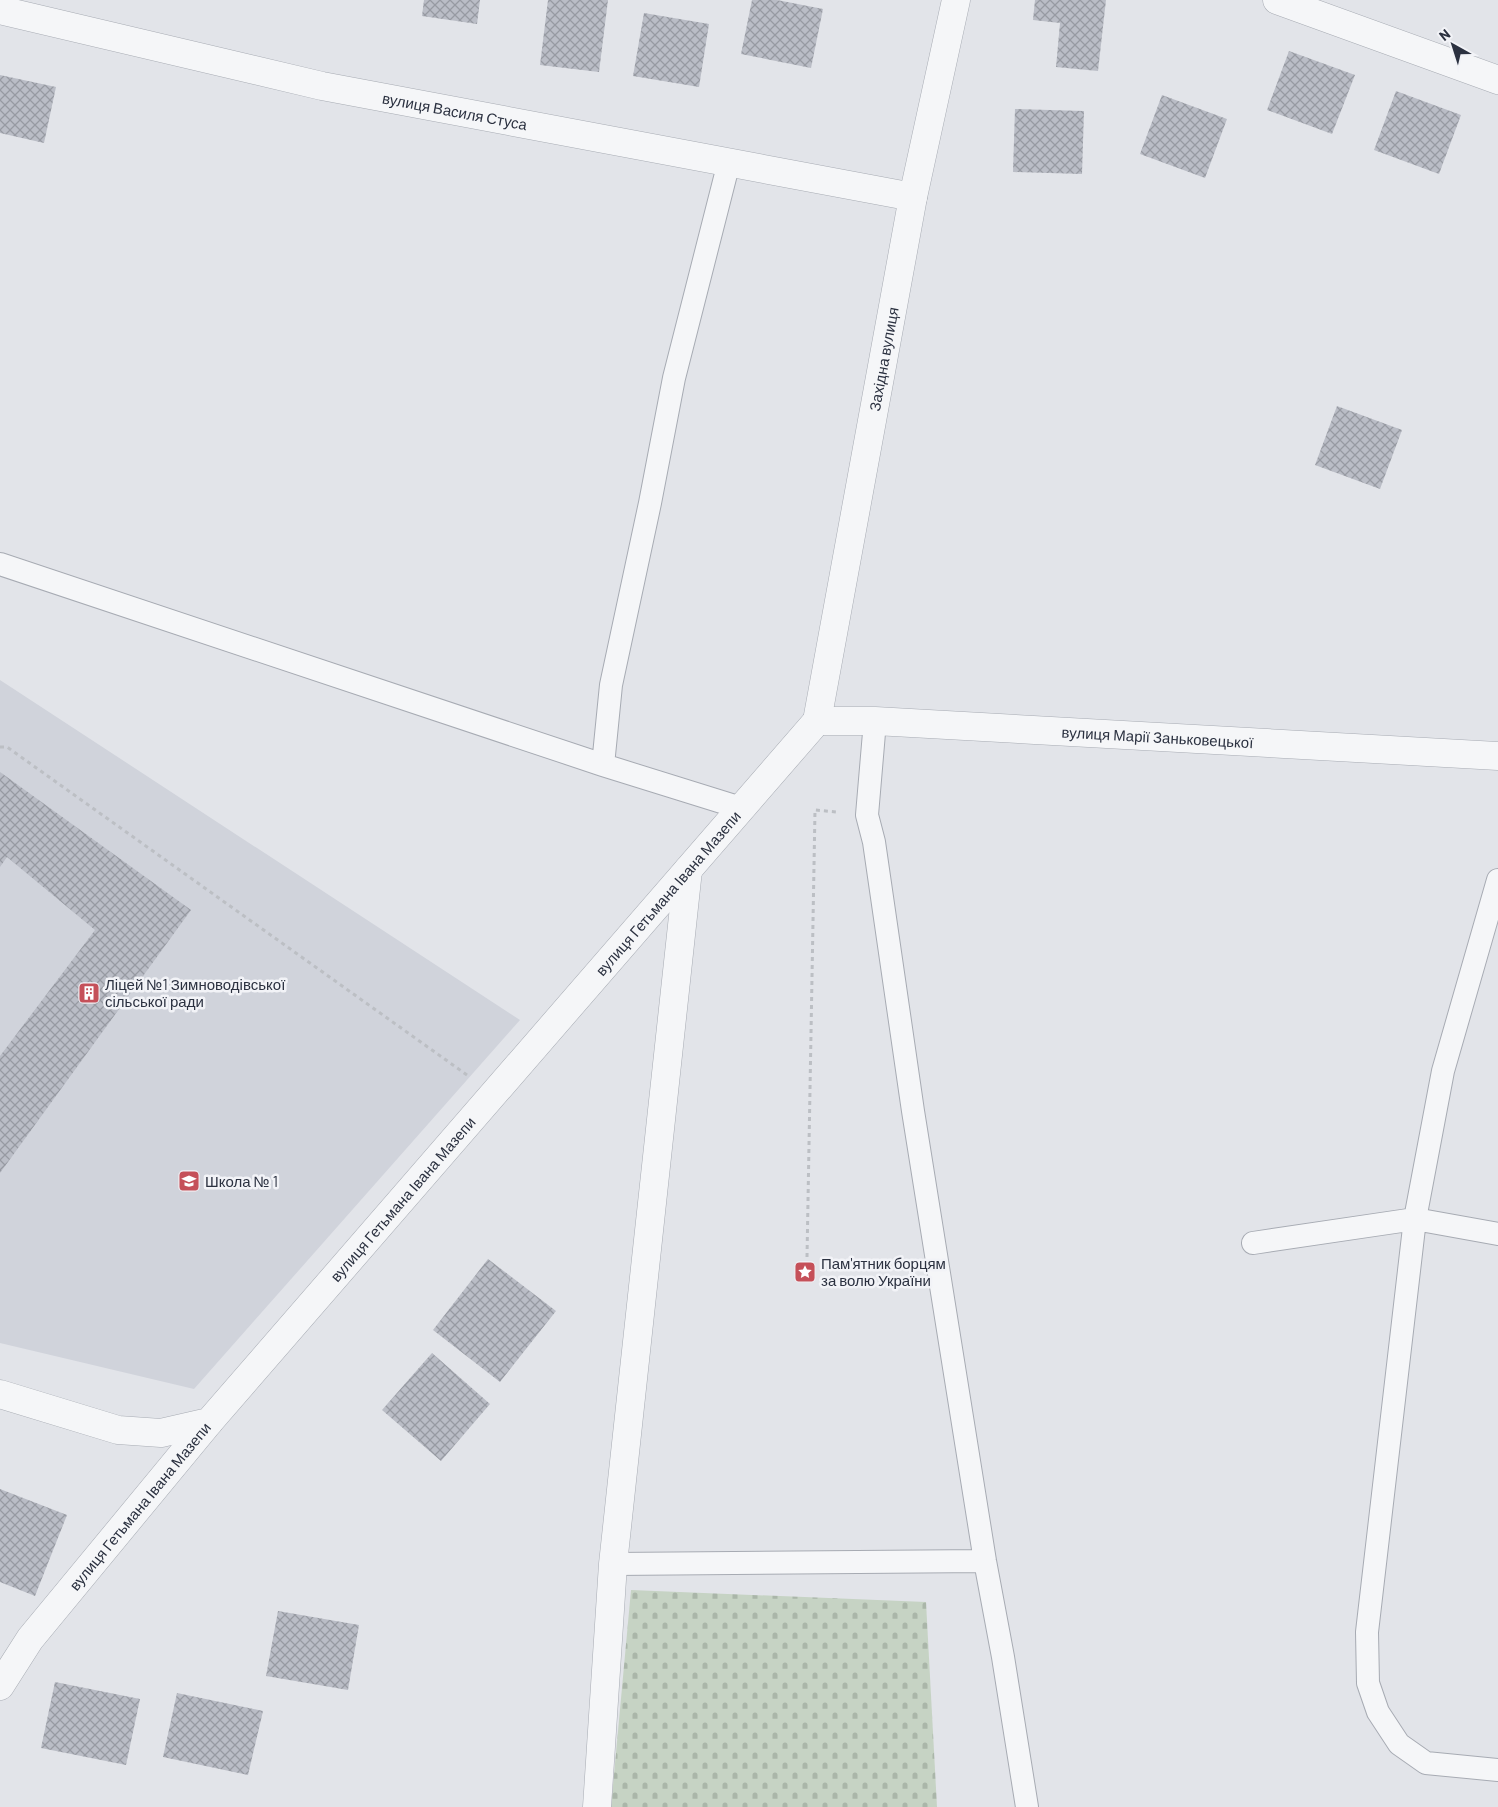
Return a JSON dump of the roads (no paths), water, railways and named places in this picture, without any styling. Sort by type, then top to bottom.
[{"type":"street","name":"Західна вулиця","points":[[817,721],[912,198],[956,0]]},
{"type":"street","points":[[1277,0],[1498,80]]},
{"type":"street","name":"вулиця Василя Стуса","points":[[0,10],[322,86],[912,198]]},
{"type":"street","name":"вулиця Марії Заньковецької","points":[[817,721],[875,720],[1498,756]]},
{"type":"street","name":"вулиця Гетьмана Івана Мазепи","points":[[0,1686],[30,1640],[209,1422],[817,721]]},
{"type":"street","points":[[597,1807],[613,1564],[688,870]]},
{"type":"street","points":[[0,1394],[118,1430],[161,1433],[209,1422]]},
{"type":"lane","points":[[603,765],[611,685],[650,503],[674,378],[729,162]]},
{"type":"lane","points":[[0,564],[603,765],[741,808]]},
{"type":"lane","points":[[875,720],[867,815],[874,842],[914,1121],[1027,1807]]},
{"type":"lane","points":[[1498,880],[1443,1071],[1415,1219],[1367,1632],[1368,1683],[1378,1712],[1398,1744],[1426,1763],[1498,1770]]},
{"type":"lane","points":[[1253,1243],[1415,1219],[1498,1234]]},
{"type":"lane","points":[[613,1564],[985,1561]]},
{"type":"place","name":"Ліцей №1 Зимноводівської сільської ради","points":[[89,993]]},
{"type":"place","name":"Школа № 1","points":[[189,1181]]},
{"type":"place","name":"Пам'ятник борцям за волю України","points":[[805,1272]]}]
